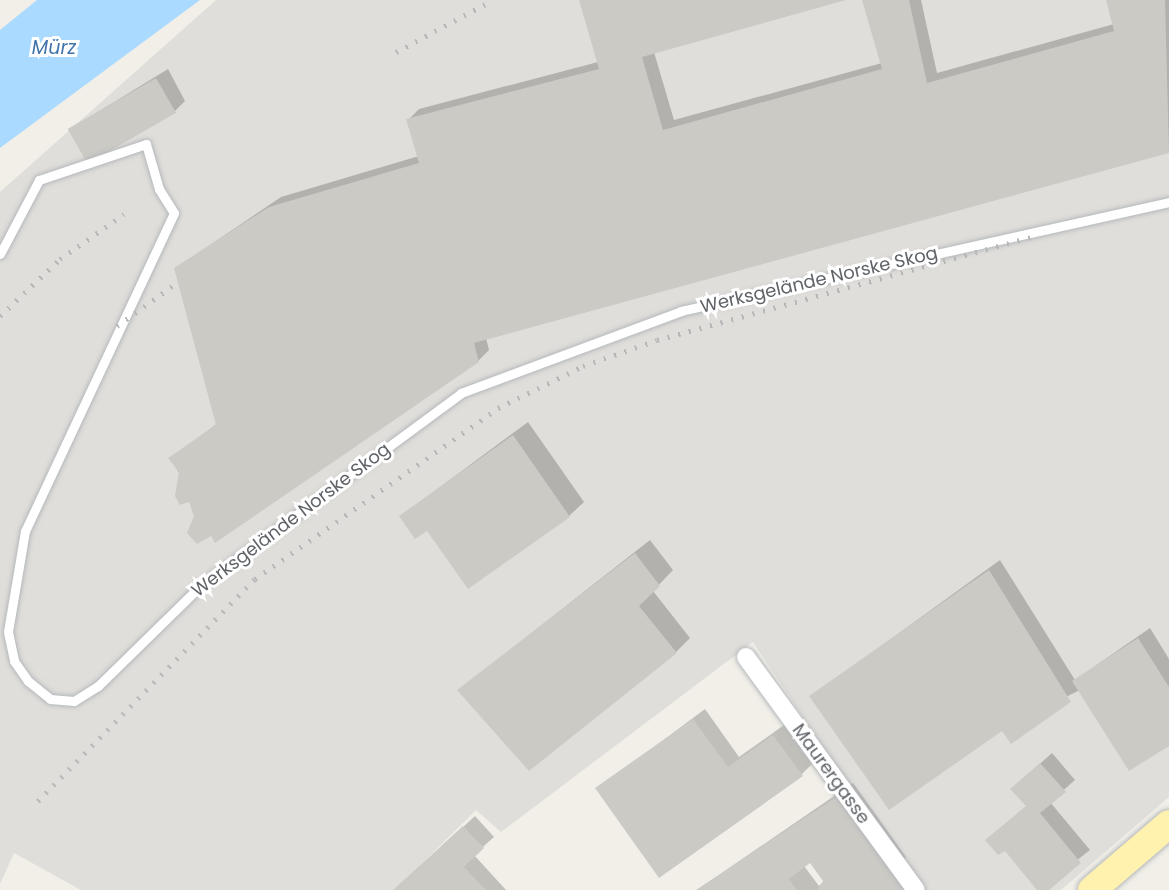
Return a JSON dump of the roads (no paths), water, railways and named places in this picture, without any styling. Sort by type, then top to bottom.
[{"type":"main road","points":[[1092,890],[1169,824]]},
{"type":"street","name":"Maurergasse","points":[[746,657],[916,890]]},
{"type":"lane","name":"Werksgelände Norske Skog","points":[[0,254],[39,180],[146,144],[159,189],[174,214],[25,531],[8,632],[14,662],[28,681],[50,699],[74,701],[98,686],[201,585],[461,393],[681,311],[1169,202]]},
{"type":"water","name":"Mürz","points":[[37,0],[200,0],[0,148],[0,30]]},
{"type":"railway","points":[[396,52],[493,0]]},
{"type":"railway","points":[[0,316],[60,259],[124,214]]},
{"type":"railway","points":[[38,801],[255,579],[498,408],[583,366],[657,340],[1038,235]]},
{"type":"railway","points":[[117,326],[178,282]]}]
